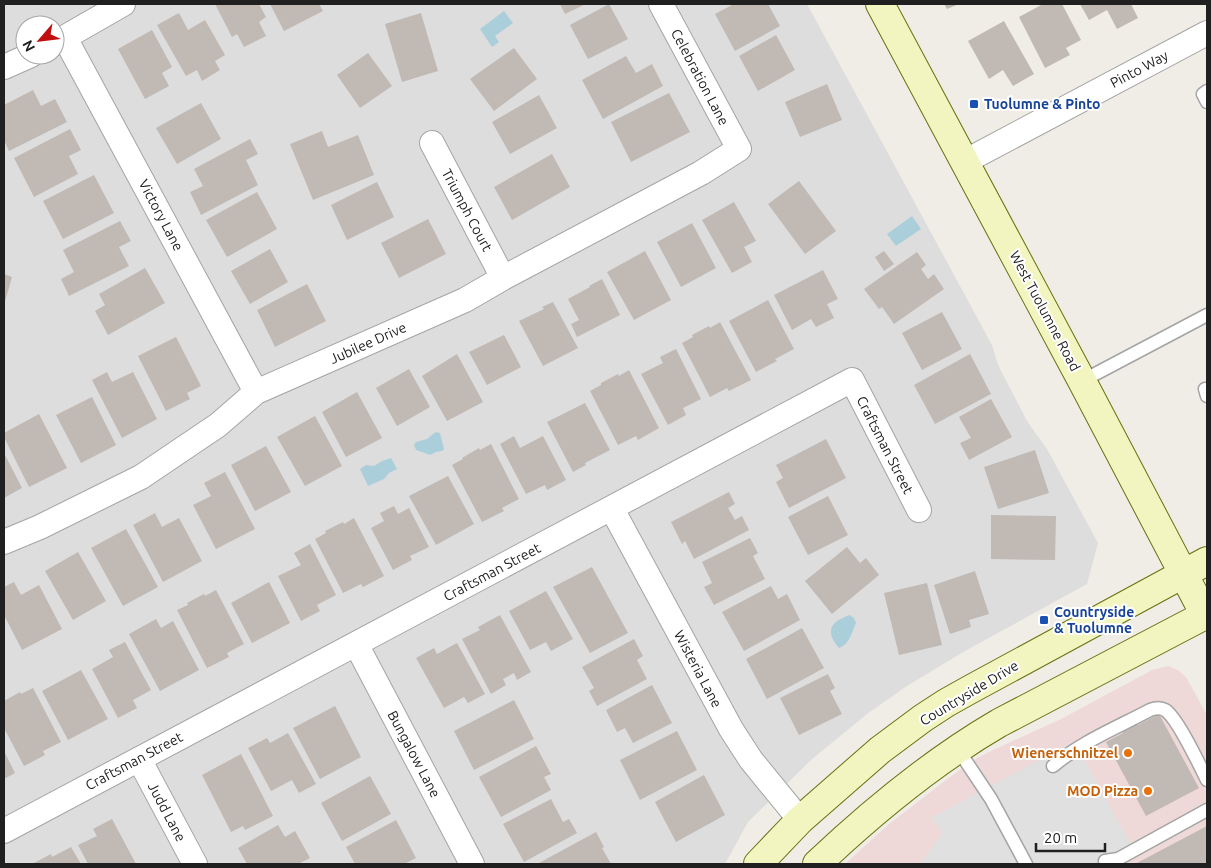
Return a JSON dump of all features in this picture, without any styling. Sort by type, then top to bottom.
[{"type":"street","points":[[65,37],[123,4]]},
{"type":"street","name":"Celebration Lane","points":[[661,4],[738,149]]},
{"type":"street","name":"West Tuolumne Road","points":[[880,4],[966,162],[1206,616]]},
{"type":"street","name":"Pinto Way","points":[[966,162],[1207,33]]},
{"type":"street","name":"Victory Lane","points":[[65,49],[256,392]]},
{"type":"street","name":"Triumph Court","points":[[432,143],[503,278]]},
{"type":"street","name":"Jubilee Drive","points":[[4,542],[40,527],[141,477],[218,426],[256,392],[466,300],[503,278],[701,173],[738,149]]},
{"type":"street","name":"Craftsman Street","points":[[4,831],[852,380],[919,510]]},
{"type":"street","name":"Wisteria Lane","points":[[612,509],[731,729],[751,760],[800,820]]},
{"type":"street","name":"Countryside Drive","points":[[758,864],[800,820],[880,750],[946,703],[1207,560]]},
{"type":"street","points":[[817,864],[875,811],[958,748],[999,723],[1206,616]]},
{"type":"street","name":"Bungalow Lane","points":[[356,644],[472,864]]},
{"type":"street","name":"Judd Lane","points":[[139,759],[195,864]]},
{"type":"lane","points":[[1207,91],[1203,94],[1207,102]]},
{"type":"lane","points":[[1082,381],[1207,315]]},
{"type":"lane","points":[[1053,766],[1066,755],[1082,746],[1150,710],[1158,708],[1167,710],[1175,719],[1207,780]]},
{"type":"lane","points":[[958,748],[991,799],[1026,864]]},
{"type":"lane","points":[[1105,861],[1118,859],[1207,810]]},
{"type":"shaded area","points":[[4,4],[807,4],[992,345],[998,365],[1027,421],[1047,449],[1098,543],[1087,584],[965,651],[907,686],[867,714],[811,760],[748,822],[725,864],[4,864]]},
{"type":"shaded area","points":[[1168,666],[1178,670],[1186,677],[1207,715],[1207,864],[845,864],[888,825],[977,758],[1061,719],[1152,670]]},
{"type":"shaded area","points":[[1074,741],[1138,857],[1124,864],[917,864],[922,862],[942,833],[931,818]]},
{"type":"water","points":[[504,11],[513,23],[495,36],[499,42],[492,47],[480,29]]},
{"type":"water","points":[[912,216],[921,229],[896,246],[887,234]]},
{"type":"water","points":[[436,432],[440,433],[444,449],[442,451],[430,455],[416,450],[414,445],[416,442],[427,439]]},
{"type":"water","points":[[391,458],[397,469],[389,473],[384,479],[368,486],[360,469],[366,465],[374,466]]},
{"type":"water","points":[[850,615],[856,623],[848,641],[839,648],[832,637],[832,627],[838,620]]},
{"type":"building","points":[[215,4],[259,4],[266,17],[259,22],[266,36],[244,47],[237,34],[232,37]]},
{"type":"building","points":[[270,4],[319,4],[323,11],[284,31]]},
{"type":"building","points":[[560,4],[586,4],[565,14]]},
{"type":"building","points":[[609,4],[628,39],[588,59],[570,25]]},
{"type":"building","points":[[734,4],[768,4],[780,26],[735,51],[715,14]]},
{"type":"building","points":[[944,4],[959,4],[947,9]]},
{"type":"building","points":[[1043,4],[1062,4],[1081,40],[1066,48],[1070,55],[1045,68],[1019,17]]},
{"type":"building","points":[[1080,4],[1131,4],[1138,18],[1117,29],[1107,10],[1089,20]]},
{"type":"building","points":[[179,13],[188,30],[205,20],[225,55],[215,61],[220,70],[202,81],[197,70],[186,76],[157,25]]},
{"type":"building","points":[[421,13],[438,71],[402,82],[385,24]]},
{"type":"building","points":[[1004,21],[1034,74],[1013,86],[1003,70],[989,79],[968,41]]},
{"type":"building","points":[[152,30],[172,67],[162,73],[169,86],[145,99],[118,49]]},
{"type":"building","points":[[776,35],[795,70],[758,91],[739,56]]},
{"type":"building","points":[[514,48],[537,79],[494,111],[470,79]]},
{"type":"building","points":[[368,53],[392,86],[360,108],[337,75]]},
{"type":"building","points":[[626,56],[636,73],[652,64],[663,86],[603,119],[582,80]]},
{"type":"building","points":[[827,84],[842,120],[800,137],[785,102]]},
{"type":"building","points":[[33,90],[41,106],[55,99],[67,122],[9,151],[4,140],[4,105]]},
{"type":"building","points":[[669,93],[690,132],[631,162],[611,122]]},
{"type":"building","points":[[539,95],[557,128],[510,154],[492,122]]},
{"type":"building","points":[[201,103],[221,139],[177,164],[156,128]]},
{"type":"building","points":[[70,129],[81,150],[69,156],[78,174],[34,197],[14,158]]},
{"type":"building","points":[[322,131],[328,147],[358,135],[374,175],[313,200],[290,144]]},
{"type":"building","points":[[250,139],[258,154],[246,160],[258,185],[201,215],[190,192],[203,186],[194,169]]},
{"type":"building","points":[[552,154],[570,187],[512,220],[494,187]]},
{"type":"building","points":[[94,175],[114,213],[63,239],[43,201]]},
{"type":"building","points":[[799,181],[836,231],[805,254],[768,204]]},
{"type":"building","points":[[377,182],[394,217],[347,240],[331,205]]},
{"type":"building","points":[[257,192],[277,229],[227,257],[206,220]]},
{"type":"building","points":[[734,202],[756,241],[744,247],[752,262],[732,273],[702,220]]},
{"type":"building","points":[[428,219],[446,254],[399,278],[381,243]]},
{"type":"building","points":[[120,221],[131,241],[119,247],[129,266],[69,296],[61,279],[74,272],[63,250]]},
{"type":"building","points":[[692,223],[716,268],[681,287],[657,242]]},
{"type":"building","points":[[270,249],[288,282],[250,304],[231,271]]},
{"type":"building","points":[[645,251],[671,300],[634,320],[607,272]]},
{"type":"building","points":[[884,251],[894,264],[884,271],[875,257]]},
{"type":"building","points":[[917,252],[926,265],[921,269],[928,279],[934,274],[944,289],[894,324],[882,307],[879,309],[864,289]]},
{"type":"building","points":[[145,268],[165,303],[108,335],[95,311],[105,305],[99,294]]},
{"type":"building","points":[[823,270],[838,299],[827,304],[834,318],[816,327],[811,319],[792,330],[774,295]]},
{"type":"building","points":[[4,274],[12,277],[4,305]]},
{"type":"building","points":[[602,279],[620,315],[577,337],[571,324],[579,320],[568,299]]},
{"type":"building","points":[[307,284],[326,321],[275,347],[257,310]]},
{"type":"building","points":[[768,300],[794,349],[756,372],[729,321]]},
{"type":"building","points":[[553,302],[578,348],[543,366],[519,321],[544,309],[542,307]]},
{"type":"building","points":[[942,312],[962,349],[922,370],[902,333]]},
{"type":"building","points":[[720,322],[751,380],[729,391],[727,388],[710,397],[682,343],[693,337],[692,335]]},
{"type":"building","points":[[504,335],[521,367],[487,385],[469,352]]},
{"type":"building","points":[[176,337],[201,386],[187,393],[190,399],[166,411],[138,356]]},
{"type":"building","points":[[676,349],[701,399],[683,408],[686,415],[668,425],[641,374],[663,363],[660,357]]},
{"type":"building","points":[[457,354],[483,402],[447,421],[422,376]]},
{"type":"building","points":[[970,354],[991,394],[935,424],[914,385]]},
{"type":"building","points":[[409,369],[430,407],[397,426],[376,388]]},
{"type":"building","points":[[629,370],[659,428],[638,440],[636,436],[618,445],[590,391],[601,385],[601,383]]},
{"type":"building","points":[[107,372],[112,382],[133,372],[157,419],[122,438],[92,380]]},
{"type":"building","points":[[357,392],[382,438],[346,457],[322,412]]},
{"type":"building","points":[[92,397],[116,445],[81,463],[56,415]]},
{"type":"building","points":[[991,399],[1012,437],[969,460],[960,443],[971,438],[959,417]]},
{"type":"building","points":[[585,403],[610,450],[585,463],[586,465],[573,472],[547,422]]},
{"type":"building","points":[[39,414],[67,468],[29,487],[4,437],[4,433]]},
{"type":"building","points":[[315,416],[342,466],[305,486],[277,437]]},
{"type":"building","points":[[514,436],[520,448],[543,436],[566,480],[547,490],[545,485],[526,494],[500,444]]},
{"type":"building","points":[[826,439],[846,478],[789,508],[776,482],[783,478],[776,465]]},
{"type":"building","points":[[491,444],[519,499],[502,508],[504,511],[482,522],[452,465],[479,448],[480,450]]},
{"type":"building","points":[[266,446],[291,492],[255,511],[231,465]]},
{"type":"building","points":[[1035,450],[1049,493],[998,509],[984,467]]},
{"type":"building","points":[[4,453],[22,488],[4,498]]},
{"type":"building","points":[[225,472],[255,529],[216,549],[193,505],[211,496],[204,483]]},
{"type":"building","points":[[448,476],[474,524],[436,545],[409,496]]},
{"type":"building","points":[[729,492],[735,504],[728,508],[735,520],[742,516],[749,530],[694,559],[685,541],[682,544],[671,522]]},
{"type":"building","points":[[828,496],[848,535],[808,555],[788,517]]},
{"type":"building","points":[[394,506],[398,514],[409,508],[429,547],[410,556],[412,560],[393,570],[371,528],[384,521],[380,513]]},
{"type":"building","points":[[155,513],[162,527],[179,518],[202,561],[163,582],[133,525]]},
{"type":"building","points":[[991,515],[1056,516],[1055,560],[991,559]]},
{"type":"building","points":[[354,518],[384,576],[363,587],[361,584],[343,593],[315,539],[326,533],[325,531]]},
{"type":"building","points":[[126,529],[158,587],[123,606],[91,548]]},
{"type":"building","points":[[750,538],[758,553],[753,556],[765,579],[714,605],[704,587],[712,583],[702,562]]},
{"type":"building","points":[[310,544],[336,595],[317,605],[320,611],[301,621],[278,576],[301,565],[294,553]]},
{"type":"building","points":[[847,547],[860,563],[866,558],[879,575],[832,614],[805,581]]},
{"type":"building","points":[[78,552],[106,601],[73,620],[45,571]]},
{"type":"building","points":[[592,567],[628,633],[590,653],[553,587]]},
{"type":"building","points":[[975,571],[989,614],[969,620],[971,627],[950,634],[934,585]]},
{"type":"building","points":[[14,582],[21,595],[39,585],[62,629],[22,650],[4,615],[4,587]]},
{"type":"building","points":[[269,582],[290,623],[252,643],[231,603]]},
{"type":"building","points":[[927,583],[942,645],[899,655],[884,593]]},
{"type":"building","points":[[771,586],[778,599],[787,594],[800,620],[744,651],[722,612]]},
{"type":"building","points":[[216,590],[244,644],[227,653],[229,657],[207,668],[177,610],[204,594],[205,596]]},
{"type":"building","points":[[546,591],[573,639],[551,651],[546,642],[530,650],[509,611]]},
{"type":"building","points":[[500,615],[531,672],[517,680],[514,673],[503,679],[506,685],[491,694],[462,639],[480,630],[478,627]]},
{"type":"building","points":[[156,619],[161,628],[173,621],[199,670],[160,691],[129,634]]},
{"type":"building","points":[[802,628],[824,668],[767,699],[746,659]]},
{"type":"building","points":[[634,639],[643,656],[637,660],[647,679],[597,706],[589,691],[594,688],[582,667]]},
{"type":"building","points":[[125,642],[151,690],[133,700],[137,708],[118,718],[92,669],[113,657],[109,650]]},
{"type":"building","points":[[457,643],[485,694],[468,703],[464,697],[444,708],[416,658],[434,648],[437,654]]},
{"type":"building","points":[[81,670],[108,719],[68,740],[42,691]]},
{"type":"building","points":[[828,674],[835,688],[830,691],[842,714],[799,735],[780,698]]},
{"type":"building","points":[[652,685],[672,723],[633,743],[625,728],[617,732],[606,710]]},
{"type":"building","points":[[33,688],[61,742],[43,751],[45,755],[24,766],[4,728],[4,701],[20,692],[21,694]]},
{"type":"building","points":[[514,700],[534,739],[474,770],[454,731]]},
{"type":"building","points":[[335,706],[361,757],[320,779],[293,728]]},
{"type":"building","points":[[1159,714],[1199,788],[1146,816],[1106,742],[1123,733],[1121,728],[1136,720],[1138,725]]},
{"type":"building","points":[[677,731],[697,770],[640,800],[620,760]]},
{"type":"building","points":[[288,733],[316,784],[299,793],[292,780],[271,791],[248,748],[267,738],[270,743]]},
{"type":"building","points":[[536,746],[551,774],[544,777],[551,790],[501,817],[479,777]]},
{"type":"building","points":[[4,751],[15,773],[4,779]]},
{"type":"building","points":[[241,754],[273,816],[245,830],[243,826],[231,832],[202,775]]},
{"type":"building","points":[[704,775],[725,815],[676,842],[655,802]]},
{"type":"building","points":[[370,776],[391,814],[342,841],[321,803]]},
{"type":"building","points":[[551,799],[563,822],[569,819],[577,833],[524,862],[503,824]]},
{"type":"building","points":[[112,819],[136,864],[88,864],[78,845],[97,836],[93,829]]},
{"type":"building","points":[[396,820],[416,858],[404,864],[355,864],[346,847]]},
{"type":"building","points":[[278,825],[285,837],[295,831],[310,858],[298,864],[247,864],[238,848]]},
{"type":"building","points":[[1207,826],[1207,864],[1135,864]]},
{"type":"building","points":[[596,832],[611,864],[539,863]]},
{"type":"building","points":[[71,847],[81,864],[32,864],[51,854],[52,857]]},
{"type":"place","name":"Tuolumne & Pinto","points":[[974,104]]},
{"type":"place","name":"Countryside & Tuolumne","points":[[1044,620]]},
{"type":"place","name":"Wienerschnitzel","points":[[1128,753]]},
{"type":"place","name":"MOD Pizza","points":[[1148,791]]}]
